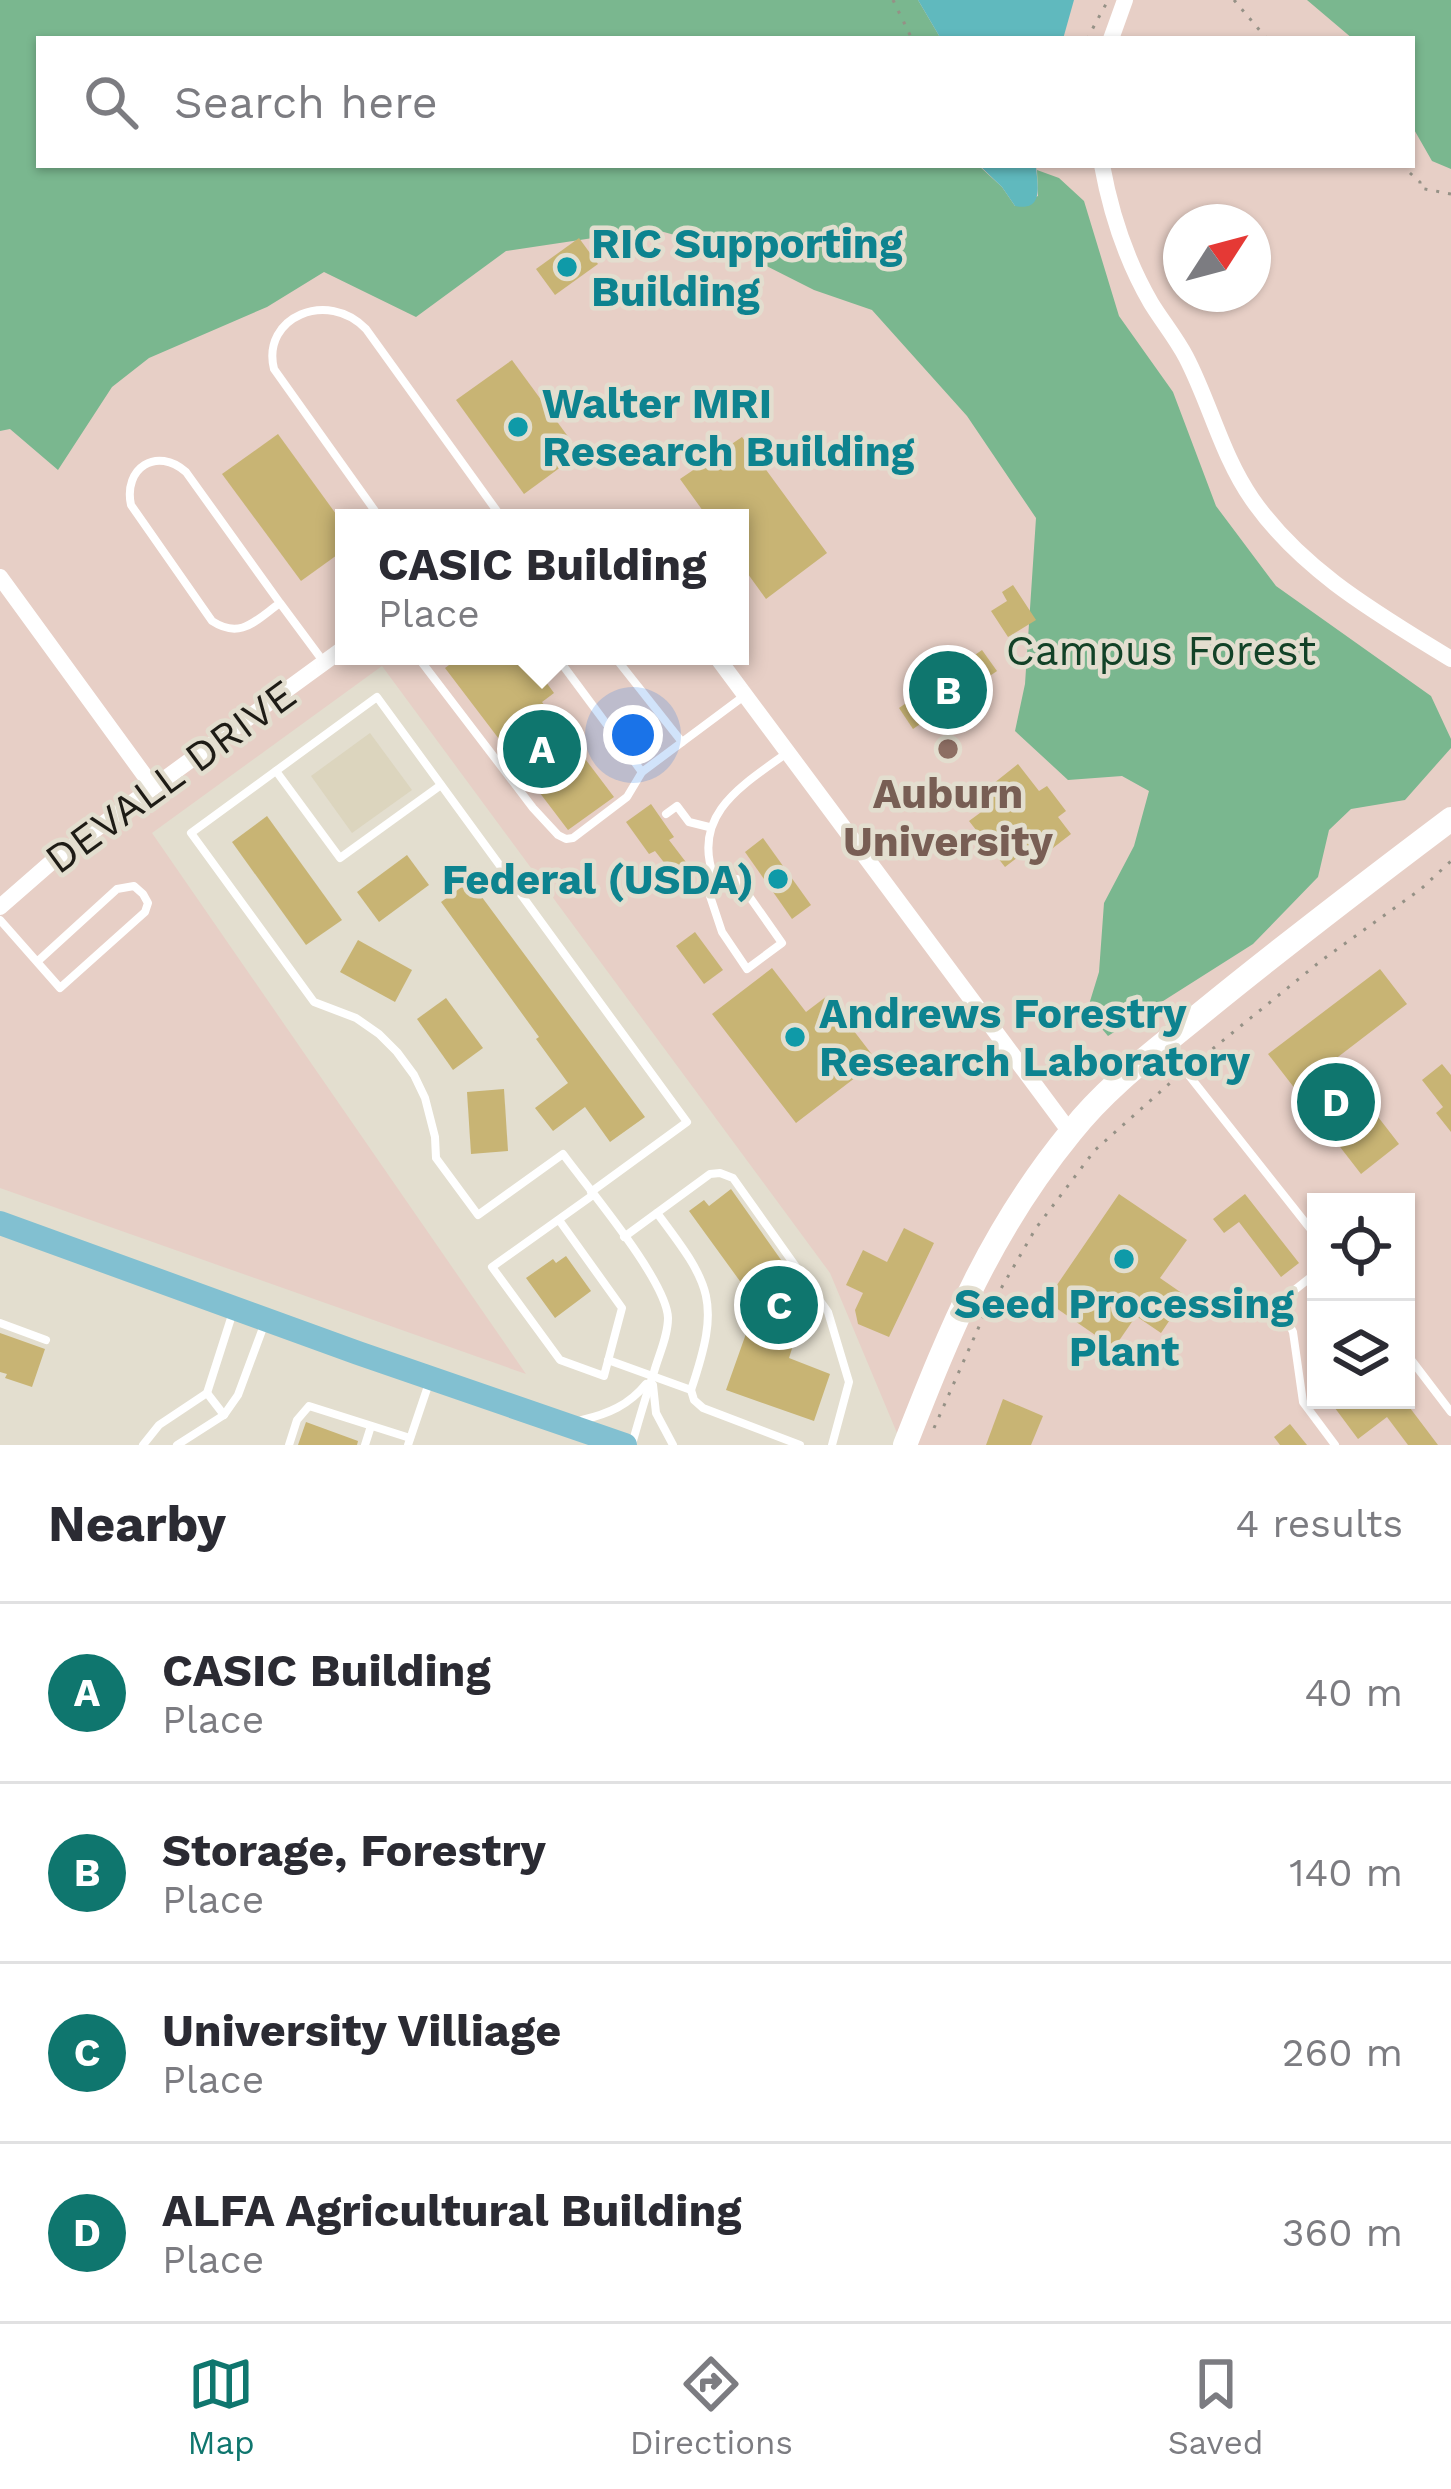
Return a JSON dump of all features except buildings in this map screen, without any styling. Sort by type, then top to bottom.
[{"type":"main road","points":[[0,1223],[430,1379],[629,1445]]},
{"type":"street","points":[[1112,36],[1125,0]]},
{"type":"street","points":[[1103,168],[1129,262],[1183,351],[1225,449],[1252,498],[1322,575],[1451,659]]},
{"type":"street","points":[[0,577],[153,787]]},
{"type":"street","name":"DEVALL DRIVE","points":[[0,908],[46,866],[335,654]]},
{"type":"street","points":[[723,665],[1070,1132]]},
{"type":"street","points":[[905,1445],[975,1277],[1070,1132],[1164,1043],[1451,818]]},
{"type":"lane","points":[[374,509],[274,369],[277,335],[308,312],[326,308],[344,312],[366,328],[496,509]]},
{"type":"lane","points":[[280,603],[239,630],[212,621],[130,505],[128,492],[138,470],[146,463],[168,460],[186,472],[324,662]]},
{"type":"lane","points":[[424,665],[471,729],[566,839],[627,797],[642,772],[746,695]]},
{"type":"lane","points":[[563,665],[642,772]]},
{"type":"lane","points":[[621,665],[682,742]]},
{"type":"lane","points":[[559,1220],[622,1308],[604,1376],[560,1360],[492,1268],[559,1220],[592,1193],[687,1122],[377,697],[191,833],[314,1002],[356,1018],[397,1052],[425,1098],[436,1158],[478,1215],[563,1154],[592,1193],[660,1287],[667,1309],[665,1337],[629,1445]]},
{"type":"lane","points":[[714,877],[737,879],[782,943],[747,968],[722,932],[708,890],[714,877],[706,856],[709,827],[727,801],[788,753]]},
{"type":"lane","points":[[276,771],[340,859],[441,785]]},
{"type":"lane","points":[[666,814],[677,806],[689,822],[709,827]]},
{"type":"lane","points":[[0,920],[60,988],[145,912],[148,903],[143,894],[134,886],[117,889],[38,961]]},
{"type":"lane","points":[[1164,1043],[1307,1225]]},
{"type":"lane","points":[[624,1238],[710,1174],[733,1178],[828,1312],[849,1382],[832,1445]]},
{"type":"lane","points":[[657,1213],[696,1266],[708,1303],[708,1332],[691,1390],[694,1400],[703,1408],[800,1445]]},
{"type":"lane","points":[[1307,1280],[1287,1296],[1284,1314],[1293,1332],[1303,1402],[1335,1445]]},
{"type":"lane","points":[[143,1445],[159,1425],[207,1393],[235,1308]]},
{"type":"lane","points":[[177,1445],[224,1415],[238,1395],[266,1319]]},
{"type":"lane","points":[[0,1323],[46,1340]]},
{"type":"lane","points":[[608,1360],[691,1390]]},
{"type":"lane","points":[[1415,1365],[1451,1412]]},
{"type":"lane","points":[[564,1424],[614,1410],[642,1390],[652,1375]]},
{"type":"lane","points":[[652,1375],[656,1413],[673,1445]]},
{"type":"lane","points":[[289,1445],[297,1420],[309,1406],[409,1442],[430,1379]]},
{"type":"lane","points":[[207,1393],[224,1415]]},
{"type":"lane","points":[[365,1445],[371,1426]]},
{"type":"path","points":[[893,0],[911,36]]},
{"type":"path","points":[[1089,36],[1108,0]]},
{"type":"path","points":[[1234,0],[1264,36]]},
{"type":"path","points":[[1405,168],[1418,179],[1420,188],[1451,194]]},
{"type":"path","points":[[1191,1067],[1451,861]]},
{"type":"path","points":[[934,1429],[989,1304],[1036,1228],[1095,1150],[1179,1075]]},
{"type":"shaded area","name":"Auburn University","points":[[0,0],[1451,0],[1451,1445],[902,1445],[830,1273],[382,666],[152,833],[526,1374],[0,1188]]},
{"type":"shaded area","points":[[370,733],[412,790],[352,833],[311,776]]},
{"type":"green space","name":"Campus Forest","points":[[0,0],[918,0],[939,36],[36,36],[36,168],[981,168],[1015,206],[1038,196],[1037,170],[1059,178],[1084,201],[1119,316],[1173,392],[1216,506],[1276,586],[1431,696],[1451,748],[1405,800],[1351,809],[1329,830],[1318,877],[1253,944],[1108,1036],[1087,1011],[1099,972],[1104,903],[1134,846],[1149,791],[1122,776],[1068,780],[1015,731],[1025,684],[1036,518],[967,416],[872,310],[814,290],[743,254],[653,229],[506,251],[416,317],[324,272],[267,307],[149,358],[112,387],[58,470],[10,429],[0,431]]},
{"type":"green space","points":[[1307,0],[1451,0],[1451,169],[1432,161],[1415,131],[1415,36],[1349,36]]},
{"type":"water","points":[[918,0],[1074,0],[1064,36],[939,36]]},
{"type":"water","points":[[982,168],[1036,168],[1038,188],[1031,205],[1015,206]]},
{"type":"place","name":"RIC Supporting Building","points":[[567,267]]},
{"type":"place","name":"Walter MRI Research Building","points":[[518,427]]},
{"type":"place","name":"Storage, Forestry","points":[[948,690]]},
{"type":"place","name":"CASIC Building","points":[[542,749]]},
{"type":"place","name":"Auburn University","points":[[948,749]]},
{"type":"place","name":"Federal (USDA)","points":[[778,879]]},
{"type":"place","name":"Andrews Forestry Research Laboratory","points":[[795,1037]]},
{"type":"place","name":"ALFA Agricultural Building","points":[[1336,1102]]},
{"type":"place","name":"Seed Processing Plant","points":[[1124,1259]]},
{"type":"place","name":"University Villiage","points":[[779,1305]]}]
